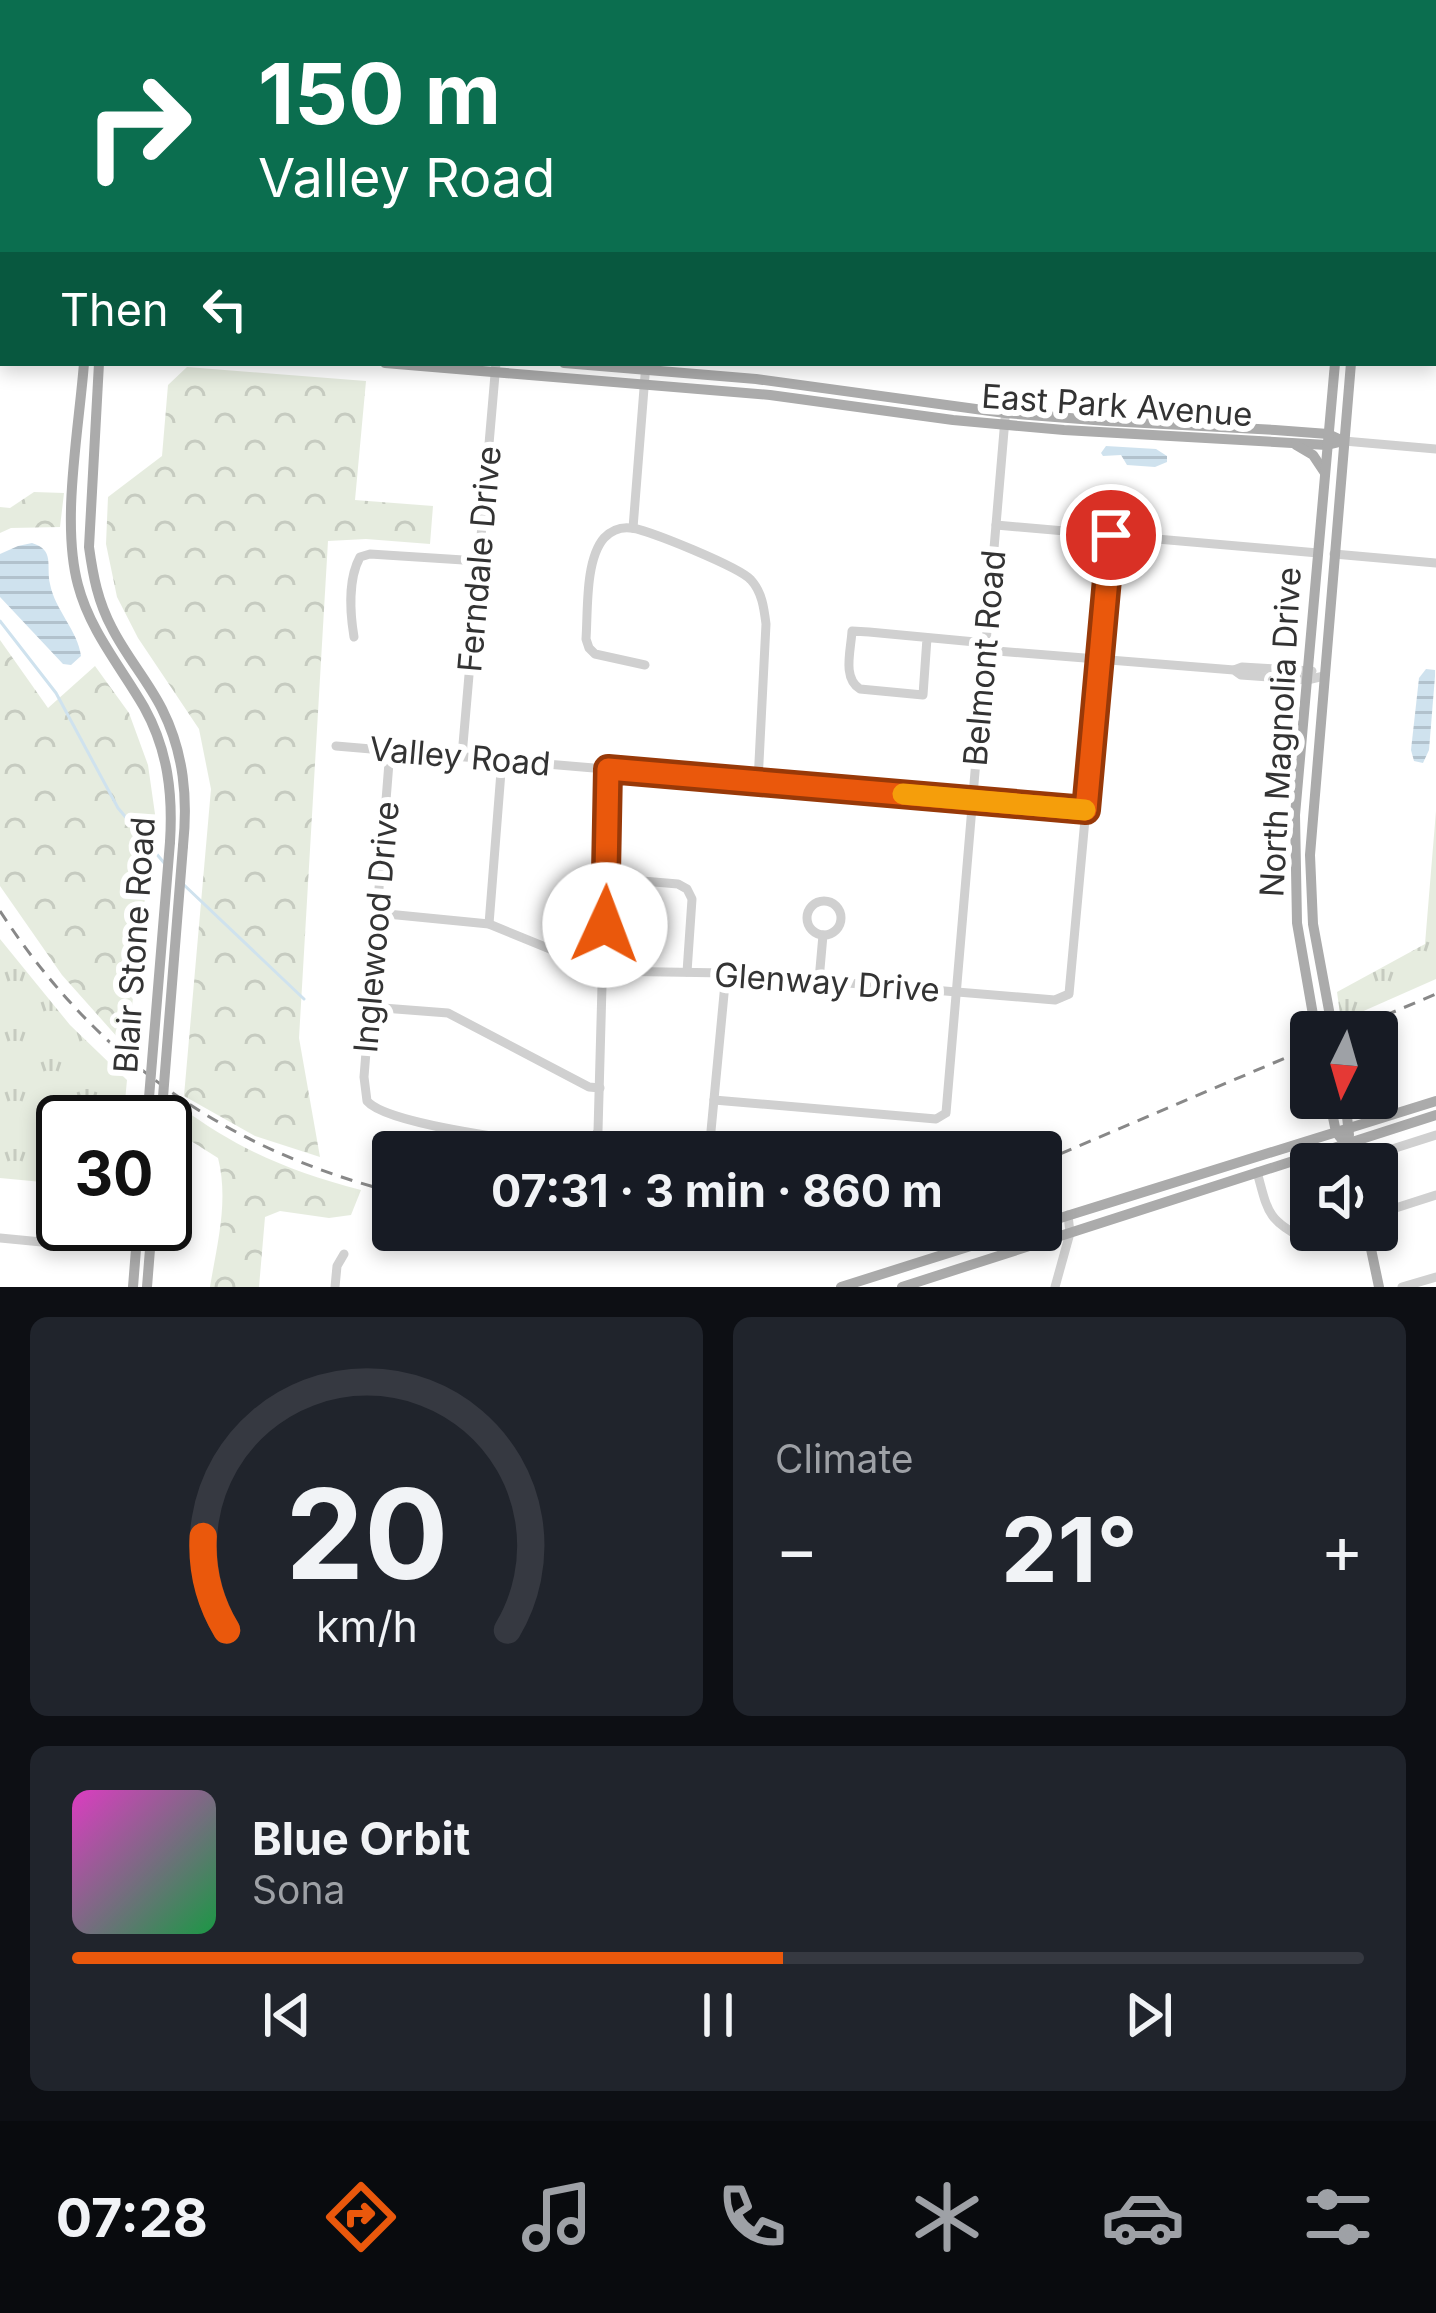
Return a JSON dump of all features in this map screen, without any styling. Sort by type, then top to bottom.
[{"type":"main road","name":"Blair Stone Road","points":[[84,366],[71,545],[79,588],[99,635],[162,746],[172,794],[177,844],[163,1095]]},
{"type":"main road","name":"Blair Stone Road","points":[[101,366],[89,547],[93,575],[109,624],[162,708],[176,743],[186,791],[149,1095]]},
{"type":"main road","name":"East Park Avenue","points":[[452,366],[646,370]]},
{"type":"main road","name":"East Park Avenue","points":[[599,366],[818,386],[1114,434],[1294,443],[1327,440]]},
{"type":"main road","name":"North Magnolia Drive","points":[[1313,1011],[1299,935],[1295,815],[1335,366]]},
{"type":"main road","name":"North Magnolia Drive","points":[[1329,1011],[1315,934],[1311,816],[1351,366]]},
{"type":"main road","name":"East Park Avenue","points":[[1005,419],[1344,441]]},
{"type":"main road","points":[[1294,443],[1313,455],[1325,473]]},
{"type":"main road","points":[[74,477],[93,478]]},
{"type":"main road","points":[[1295,815],[1311,816]]},
{"type":"main road","points":[[1299,935],[1315,934]]},
{"type":"main road","points":[[1062,1217],[1436,1101]]},
{"type":"main road","points":[[1348,1143],[1436,1115]]},
{"type":"main road","points":[[1333,1119],[1344,1143]]},
{"type":"main road","points":[[1345,1143],[1348,1119]]},
{"type":"main road","points":[[902,1287],[1290,1162]]},
{"type":"main road","points":[[1154,1189],[1159,1204]]},
{"type":"main road","points":[[140,1251],[147,1287]]},
{"type":"main road","points":[[133,1287],[146,1251]]},
{"type":"main road","points":[[842,1287],[955,1251]]},
{"type":"main road","points":[[1371,1251],[1378,1287]]},
{"type":"main road","points":[[946,1254],[949,1272]]},
{"type":"street","name":"Ferndale Drive","points":[[462,756],[496,368]]},
{"type":"street","points":[[633,528],[646,370]]},
{"type":"street","name":"Belmont Road","points":[[714,1100],[942,1117],[946,1113],[1005,419]]},
{"type":"street","name":"East Park Avenue","points":[[1344,441],[1436,448]]},
{"type":"street","points":[[996,525],[1318,553]]},
{"type":"street","points":[[645,664],[596,654],[586,639],[595,553],[610,532],[633,528],[742,572],[760,595],[766,624],[758,782]]},
{"type":"street","points":[[1086,810],[1111,535]]},
{"type":"street","points":[[1334,554],[1436,563]]},
{"type":"street","points":[[353,637],[350,614],[360,557],[479,561]]},
{"type":"street","points":[[927,638],[922,695],[853,685],[849,677],[852,631],[927,638],[1100,659],[1324,676]]},
{"type":"street","name":"Valley Road","points":[[336,746],[1086,810]]},
{"type":"street","name":"Inglewood Drive","points":[[390,750],[364,1077],[368,1104],[377,1111],[454,1130],[578,1148],[591,1143],[598,1133],[600,1088]]},
{"type":"street","points":[[489,924],[502,759]]},
{"type":"street","points":[[370,1007],[448,1013],[589,1087],[600,1088],[608,769]]},
{"type":"street","name":"Glenway Drive","points":[[377,913],[489,924],[604,971],[726,973],[1055,1000],[1070,994],[1086,810]]},
{"type":"street","points":[[607,878],[678,884],[688,889],[692,898],[687,972]]},
{"type":"street","points":[[819,980],[823,935]]},
{"type":"street","points":[[712,1131],[726,973]]},
{"type":"street","points":[[1377,1133],[1399,1147],[1436,1136]]},
{"type":"street","points":[[1257,1172],[1268,1213],[1290,1232]]},
{"type":"street","points":[[1398,1207],[1436,1195]]},
{"type":"street","points":[[1054,1287],[1070,1233],[1069,1215]]},
{"type":"street","points":[[0,1238],[36,1241]]},
{"type":"street","points":[[335,1287],[344,1254]]},
{"type":"street","points":[[1402,1287],[1436,1277]]},
{"type":"green space","points":[[187,367],[366,381],[355,500],[433,506],[430,544],[328,541],[299,1038],[320,1157],[255,1136],[192,1101],[192,1095],[184,1095],[211,789],[199,729],[138,638],[117,597],[106,544],[108,497],[162,456],[168,385]]},
{"type":"green space","points":[[34,492],[64,493],[60,527],[11,528],[0,533],[0,507],[10,508]]},
{"type":"green space","points":[[0,640],[48,708],[95,666],[129,713],[148,765],[155,814],[127,1048],[62,975],[0,886]]},
{"type":"green space","points":[[1436,811],[1436,979],[1364,1011],[1340,1011],[1337,992],[1425,944]]},
{"type":"green space","points":[[0,939],[70,1025],[127,1080],[126,1095],[36,1095],[36,1181],[0,1178]]},
{"type":"green space","points":[[192,1115],[266,1157],[361,1190],[351,1215],[329,1218],[280,1211],[265,1217],[259,1287],[210,1287],[221,1222],[218,1158],[192,1142]]},
{"type":"water","points":[[1106,446],[1156,449],[1167,456],[1167,462],[1155,467],[1127,465],[1121,455],[1103,456]]},
{"type":"water","points":[[32,543],[47,554],[53,594],[79,647],[81,656],[71,665],[63,664],[0,597],[0,554]]},
{"type":"water","points":[[1426,669],[1435,670],[1435,676],[1429,750],[1423,763],[1414,761],[1411,750],[1419,678]]},
{"type":"waterway","points":[[0,621],[56,693],[118,808],[165,864]]},
{"type":"waterway","points":[[183,884],[304,999]]},
{"type":"railway","points":[[0,911],[78,1010],[169,1090],[219,1123],[274,1150],[372,1186]]},
{"type":"railway","points":[[1396,1011],[1436,994]]},
{"type":"railway","points":[[1062,1153],[1290,1056]]},
{"type":"slow traffic","points":[[903,794],[1085,810]]},
{"type":"route","points":[[605,925],[608,769],[1086,810],[1111,535]]}]
